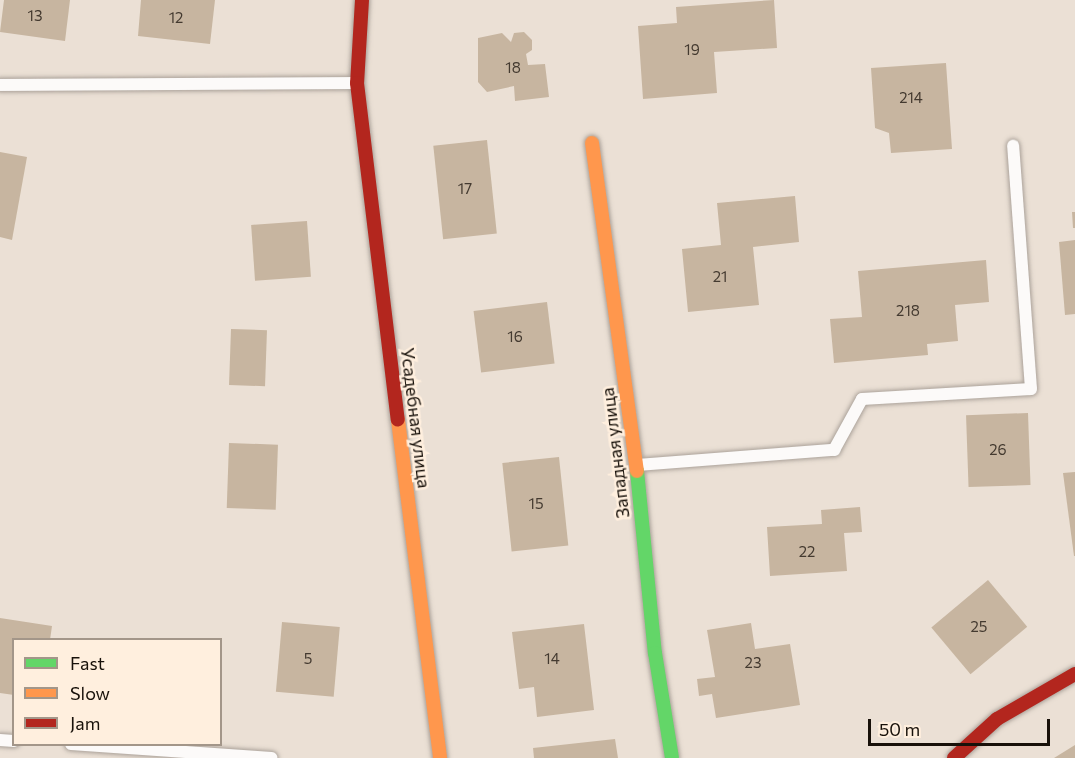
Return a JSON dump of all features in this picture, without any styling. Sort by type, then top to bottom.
[{"type":"street","name":"Усадебная улица","points":[[362,0],[357,83],[440,758]]},
{"type":"street","name":"Западная улица","points":[[592,143],[636,465],[655,653],[672,758]]},
{"type":"street","points":[[954,758],[997,718],[1075,674]]},
{"type":"lane","points":[[0,86],[357,83]]},
{"type":"lane","points":[[636,465],[834,450],[862,399],[1031,389],[1013,146]]},
{"type":"lane","points":[[100,746],[272,758]]},
{"type":"building","points":[[4,0],[70,0],[65,41],[0,32]]},
{"type":"building","points":[[141,0],[215,0],[210,44],[138,36]]},
{"type":"building","points":[[774,0],[777,48],[714,52],[717,93],[643,99],[638,26],[677,23],[676,7]]},
{"type":"building","points":[[524,32],[532,40],[532,50],[526,54],[528,65],[545,64],[549,97],[515,101],[514,86],[487,92],[478,82],[478,38],[502,33],[511,42],[514,33]]},
{"type":"building","points":[[946,63],[952,149],[891,153],[889,133],[875,128],[871,68]]},
{"type":"building","points":[[487,140],[497,233],[443,239],[433,146]]},
{"type":"building","points":[[0,152],[27,157],[12,240],[0,237]]},
{"type":"building","points":[[795,196],[799,242],[753,247],[759,305],[688,312],[682,249],[721,245],[717,203]]},
{"type":"building","points":[[1072,212],[1075,212],[1075,228],[1073,228]]},
{"type":"building","points":[[307,221],[311,277],[255,281],[251,225]]},
{"type":"building","points":[[1075,240],[1075,314],[1065,315],[1059,242]]},
{"type":"building","points":[[986,260],[989,302],[955,305],[958,341],[927,344],[928,355],[834,363],[830,319],[862,317],[858,271]]},
{"type":"building","points":[[547,302],[555,364],[481,373],[474,311]]},
{"type":"building","points":[[231,329],[267,330],[265,386],[229,385]]},
{"type":"building","points":[[1028,413],[1031,485],[969,487],[966,415]]},
{"type":"building","points":[[229,443],[278,445],[276,510],[227,508]]},
{"type":"building","points":[[559,457],[568,546],[512,551],[502,463]]},
{"type":"building","points":[[1075,472],[1075,556],[1074,556],[1063,473]]},
{"type":"building","points":[[860,507],[862,532],[844,533],[847,571],[770,576],[767,527],[822,524],[821,510]]},
{"type":"building","points":[[988,580],[1027,627],[971,674],[931,628]]},
{"type":"building","points":[[0,618],[52,626],[50,638],[12,638],[12,695],[0,693]]},
{"type":"building","points":[[282,622],[340,627],[334,697],[276,692]]},
{"type":"building","points":[[751,623],[755,649],[790,644],[800,705],[716,718],[712,694],[699,696],[697,679],[715,677],[707,630]]},
{"type":"building","points":[[584,624],[594,710],[537,717],[534,687],[519,689],[512,632]]},
{"type":"building","points":[[615,739],[618,758],[534,758],[533,748]]},
{"type":"building","points":[[1075,745],[1075,758],[1054,758]]},
{"type":"traffic: fast","points":[[637,471],[655,653],[672,758]]},
{"type":"traffic: slow","points":[[592,143],[637,471]]},
{"type":"traffic: slow","points":[[398,420],[440,758]]},
{"type":"traffic: jam","points":[[362,0],[357,83],[398,420]]},
{"type":"traffic: jam","points":[[954,758],[997,719],[1075,674]]}]
